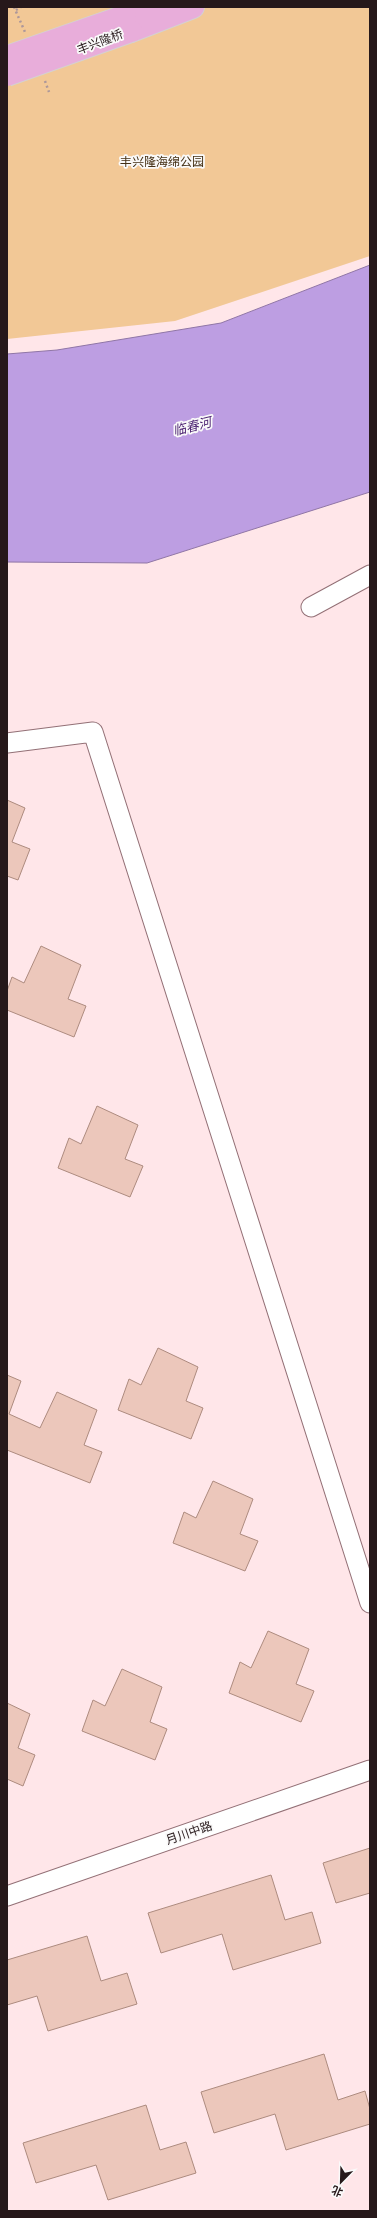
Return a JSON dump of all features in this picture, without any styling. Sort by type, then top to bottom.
[{"type":"main road","name":"丰兴隆桥","points":[[7,75],[128,23],[150,7]]},
{"type":"main road","name":"丰兴隆桥","points":[[7,57],[128,23],[193,7]]},
{"type":"street","points":[[311,607],[370,575]]},
{"type":"street","points":[[7,743],[93,732],[370,1603]]},
{"type":"street","name":"月川中路","points":[[7,1896],[370,1770]]},
{"type":"path","points":[[16,10],[22,7]]},
{"type":"green space","name":"丰兴隆海绵公园","points":[[7,7],[370,7],[370,256],[175,321],[7,339]]},
{"type":"water","name":"临春河","points":[[370,265],[370,492],[147,563],[7,562],[7,354],[57,350],[221,323]]},
{"type":"building","points":[[7,800],[25,808],[12,842],[30,849],[18,880],[7,876]]},
{"type":"building","points":[[41,946],[81,965],[68,999],[86,1006],[74,1037],[7,1010],[7,991],[12,977],[24,983]]},
{"type":"building","points":[[97,1106],[138,1125],[125,1159],[143,1166],[130,1197],[58,1168],[69,1138],[81,1144]]},
{"type":"building","points":[[158,1348],[198,1367],[186,1401],[203,1408],[191,1439],[118,1410],[129,1379],[141,1385]]},
{"type":"building","points":[[7,1375],[21,1381],[9,1414],[40,1428],[57,1392],[97,1410],[84,1445],[102,1452],[90,1483],[7,1450]]},
{"type":"building","points":[[213,1481],[253,1499],[240,1534],[258,1541],[245,1571],[173,1543],[184,1512],[196,1518]]},
{"type":"building","points":[[268,1631],[309,1649],[296,1684],[314,1691],[301,1722],[229,1693],[240,1662],[251,1668]]},
{"type":"building","points":[[122,1669],[162,1687],[150,1722],[167,1729],[155,1760],[82,1731],[93,1700],[105,1706]]},
{"type":"building","points":[[7,1703],[30,1714],[18,1748],[35,1755],[23,1786],[7,1779]]},
{"type":"building","points":[[370,1848],[370,1893],[336,1903],[323,1863]]},
{"type":"building","points":[[271,1875],[285,1920],[312,1912],[321,1943],[233,1970],[222,1934],[161,1953],[148,1913]]},
{"type":"building","points":[[87,1936],[101,1981],[127,1973],[137,2004],[48,2031],[37,1996],[7,2005],[7,1960]]},
{"type":"building","points":[[324,2054],[338,2100],[365,2091],[370,2109],[370,2124],[286,2150],[275,2114],[214,2133],[201,2092]]},
{"type":"building","points":[[146,2105],[160,2150],[186,2142],[196,2173],[108,2200],[96,2165],[36,2183],[23,2143]]}]
